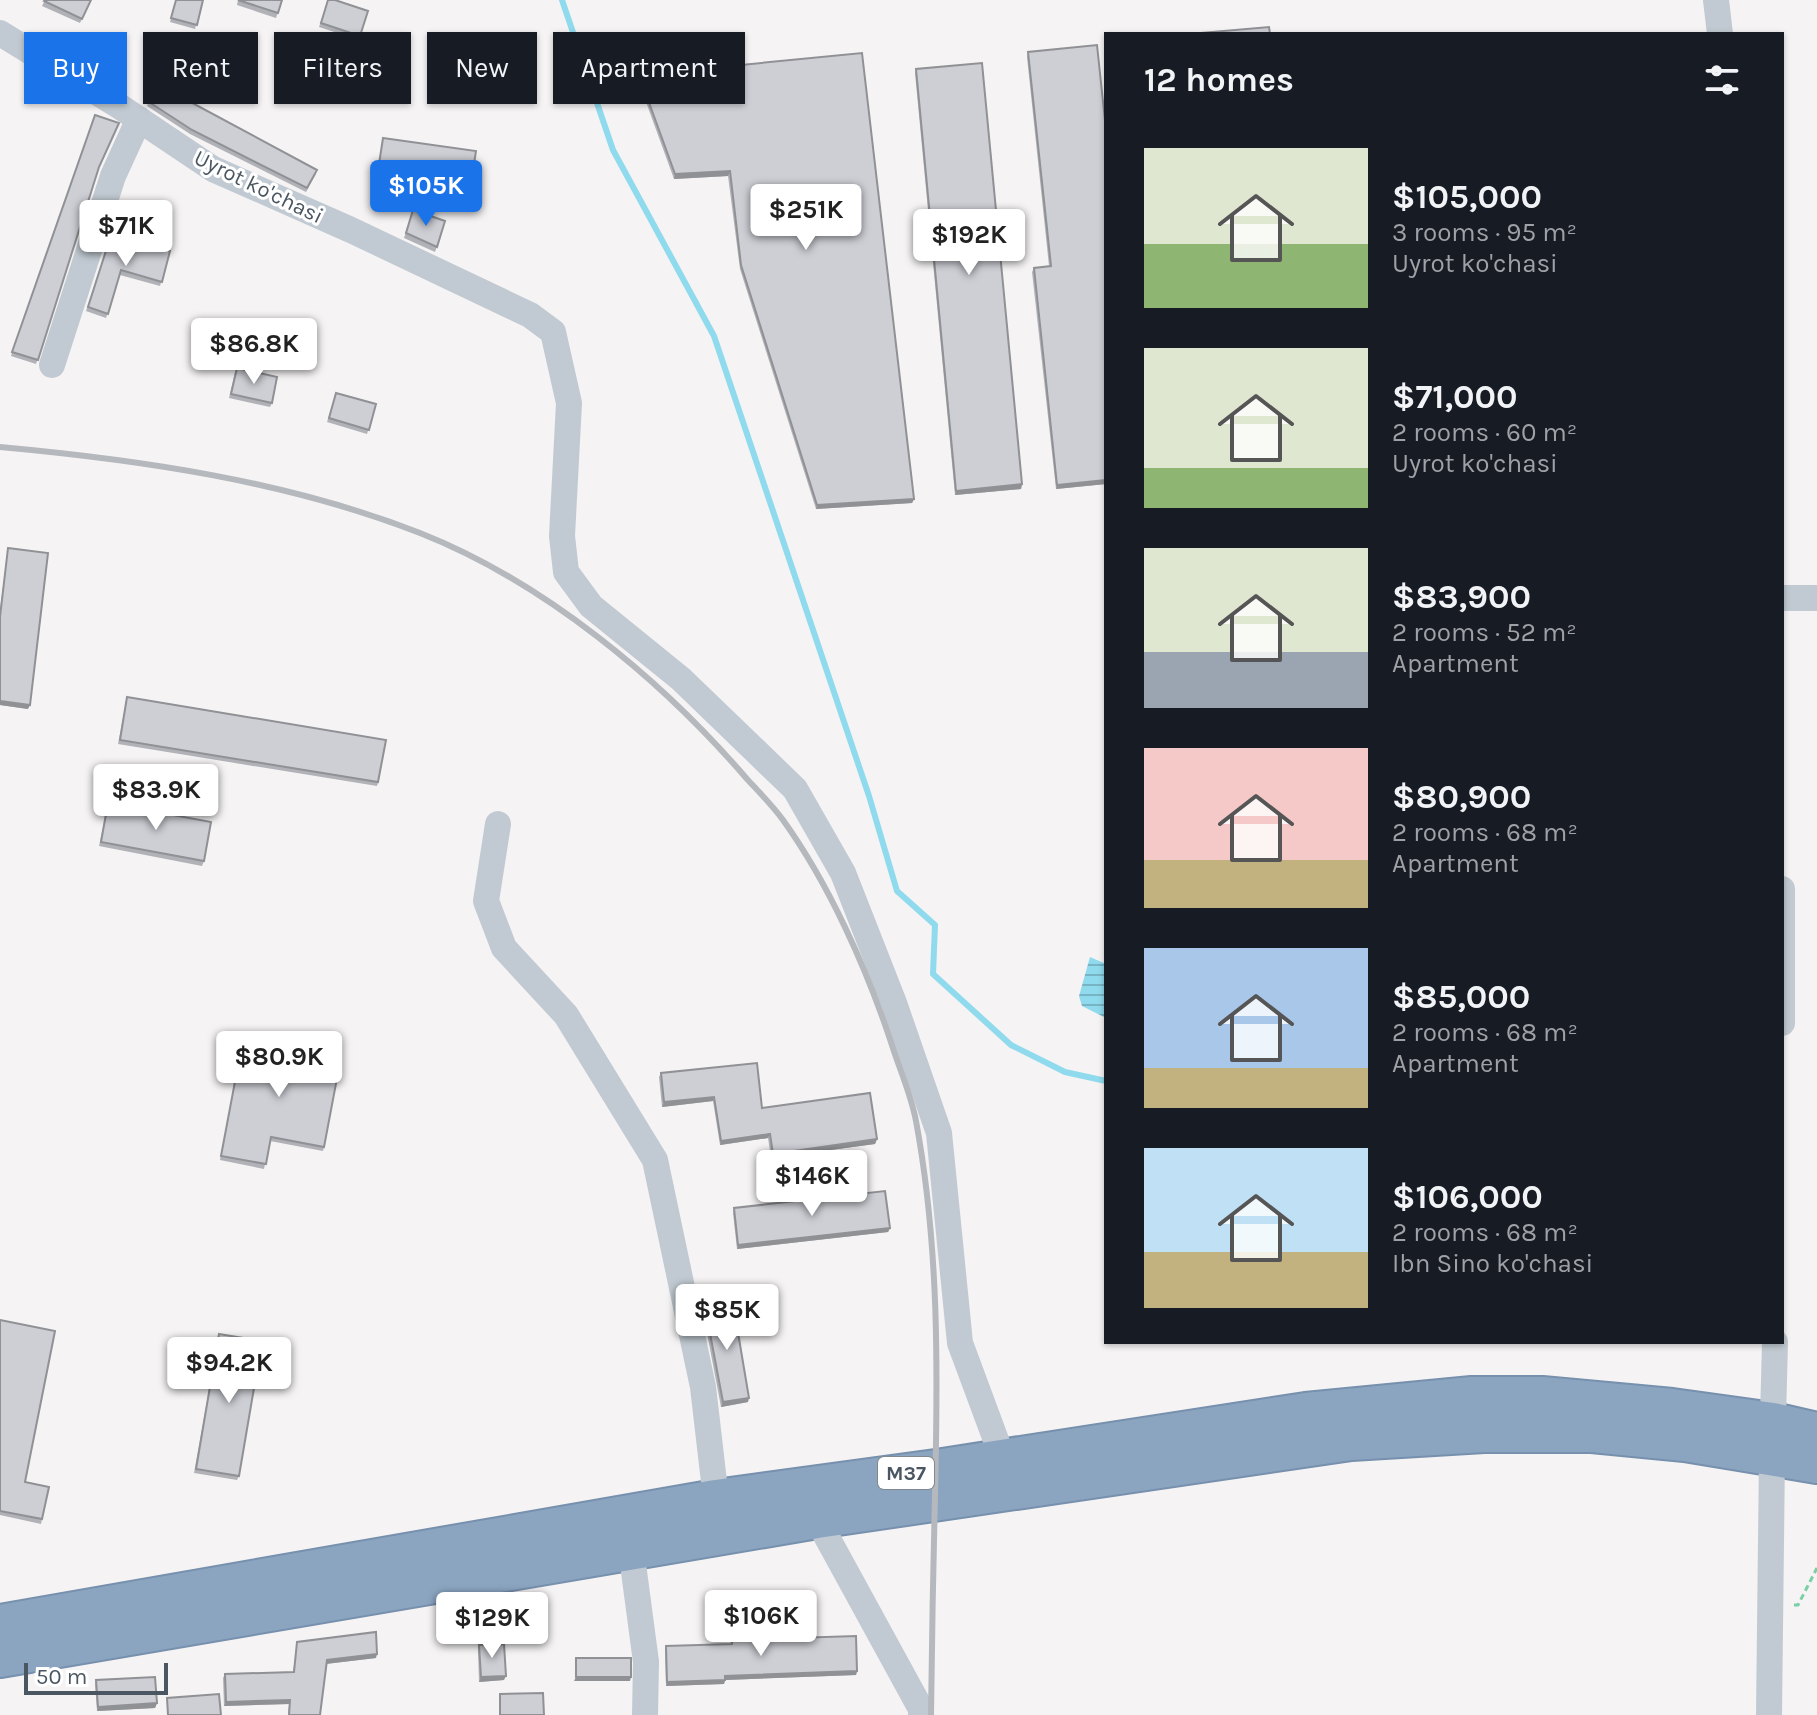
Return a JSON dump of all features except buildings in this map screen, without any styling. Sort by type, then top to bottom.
[{"type":"highway","name":"M37","points":[[0,1658],[453,1563],[716,1499],[1306,1412],[1472,1396],[1542,1396],[1672,1408],[1772,1438],[1817,1464]]},
{"type":"highway","name":"M37","points":[[0,1624],[453,1563],[631,1549],[935,1500],[1365,1440],[1484,1433],[1592,1433],[1685,1442],[1772,1438],[1817,1432]]},
{"type":"street","points":[[1716,0],[1720,32]]},
{"type":"street","name":"Uyrot ko'chasi","points":[[0,33],[213,169],[530,315],[553,332],[569,403],[562,536],[566,572],[591,606],[681,679],[795,789],[843,873],[894,1003],[939,1133],[960,1343],[1003,1459]]},
{"type":"street","points":[[52,365],[113,176],[139,119]]},
{"type":"street","points":[[1784,598],[1817,598]]},
{"type":"street","points":[[498,824],[486,901],[504,948],[566,1015],[655,1160],[703,1387],[716,1499]]},
{"type":"street","points":[[1769,1715],[1775,1344]]},
{"type":"street","points":[[817,1519],[914,1695],[921,1715]]},
{"type":"street","points":[[631,1549],[646,1662],[645,1715]]},
{"type":"path","points":[[1770,1604],[1798,1605],[1817,1568]]},
{"type":"water","points":[[1090,957],[1104,963],[1104,1017],[1082,1006],[1079,996]]},
{"type":"waterway","points":[[562,0],[613,150],[714,336],[869,796],[897,891],[935,925],[933,974],[1011,1045],[1065,1072],[1104,1081]]},
{"type":"railway","points":[[0,447],[160,466],[266,486],[370,515],[466,554],[555,606],[638,670],[713,742],[783,820],[816,871],[858,956],[908,1091],[924,1168],[933,1261],[937,1401],[931,1715]]}]
